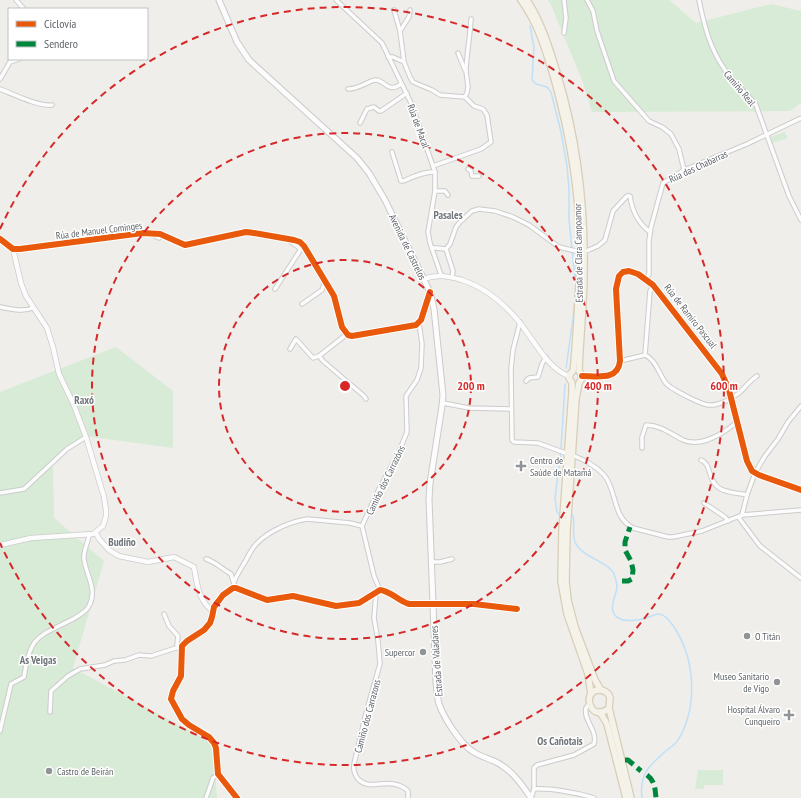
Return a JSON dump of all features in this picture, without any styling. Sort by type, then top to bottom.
[{"type":"main road","name":"Avenida de Castrelos","points":[[219,0],[237,42],[249,60],[357,158],[365,168],[399,227],[430,292],[434,309],[443,403],[429,488],[433,604]]},
{"type":"main road","name":"Estrada de Clara Campoamor","points":[[521,0],[532,18],[541,40],[562,106],[575,178],[583,302],[576,374],[569,380],[572,383],[572,392],[561,560],[561,581],[567,614],[588,674],[591,694],[589,704]]},
{"type":"main road","name":"Estrada de Clara Campoamor","points":[[527,0],[536,16],[545,38],[562,88],[568,112],[581,191],[580,251]]},
{"type":"main road","name":"Estrada de Clara Campoamor","points":[[576,374],[582,380],[579,383],[568,454],[566,580],[568,600],[575,627],[595,680],[601,690],[609,695],[611,701],[608,708],[624,767],[630,779],[632,798]]},
{"type":"main road","points":[[572,383],[579,383]]},
{"type":"main road","name":"Estrada de Valadares","points":[[433,604],[436,683],[442,711],[466,747],[504,767],[518,780],[531,798]]},
{"type":"main road","points":[[591,694],[601,690]]},
{"type":"main road","points":[[589,704],[593,710],[600,712],[608,708]]},
{"type":"main road","points":[[600,712],[607,724],[626,798]]},
{"type":"street","points":[[16,0],[23,8]]},
{"type":"street","name":"Rúa de Macal","points":[[336,0],[382,44],[401,84],[407,93],[435,172],[436,191],[428,229],[429,238],[441,275]]},
{"type":"street","points":[[564,0],[566,18],[564,34]]},
{"type":"street","points":[[587,0],[594,11],[596,31],[614,81],[649,121],[662,127],[671,134],[679,149],[684,170]]},
{"type":"street","name":"Camiño Real","points":[[699,0],[703,21],[713,51],[725,72],[756,105],[789,196],[801,220]]},
{"type":"street","points":[[394,10],[400,31],[404,62],[410,77],[416,84],[440,95],[465,97],[474,106],[483,108],[486,115],[491,142],[481,149],[433,166]]},
{"type":"street","points":[[400,31],[409,17],[410,10]]},
{"type":"street","points":[[465,97],[468,86],[466,71],[471,19]]},
{"type":"street","points":[[458,53],[466,71]]},
{"type":"street","points":[[388,57],[393,57],[404,62]]},
{"type":"street","points":[[0,79],[10,62],[16,60]]},
{"type":"street","points":[[348,89],[358,88],[373,81],[380,82],[390,88],[401,84]]},
{"type":"street","points":[[0,89],[48,106],[52,105]]},
{"type":"street","points":[[360,123],[367,109],[374,106],[381,112],[407,93]]},
{"type":"street","name":"Rúa das Chabarras","points":[[646,279],[649,266],[650,232],[662,183],[684,170],[801,118]]},
{"type":"street","points":[[392,152],[401,181],[424,173],[435,172]]},
{"type":"street","points":[[468,169],[471,171],[472,176],[479,176]]},
{"type":"street","points":[[436,191],[445,191],[448,195]]},
{"type":"street","points":[[446,249],[456,227],[460,222],[472,211],[479,209],[495,211],[513,216],[529,225],[559,247],[580,251],[598,246],[605,240],[613,211],[627,196],[630,196],[631,206],[640,225],[650,232]]},
{"type":"street","name":"Rúa de Manuel Cominges","points":[[13,249],[28,249],[143,233],[160,234],[185,245],[246,232],[291,239],[300,242],[304,246],[325,281],[335,298],[342,327],[347,334]]},
{"type":"street","points":[[152,233],[152,235],[159,238]]},
{"type":"street","points":[[0,239],[13,249],[21,283],[26,296],[47,328],[59,374],[74,403],[106,503],[105,521],[96,533],[89,535],[31,538],[0,545]]},
{"type":"street","points":[[275,289],[301,249],[291,242],[291,239]]},
{"type":"street","points":[[432,248],[446,249]]},
{"type":"street","points":[[446,249],[453,271],[452,277]]},
{"type":"street","name":"Rúa de Ramiro Pascual","points":[[620,361],[616,300],[618,279],[624,272],[629,271],[646,279],[653,285],[717,366],[726,382],[732,398],[746,461],[749,468],[755,473]]},
{"type":"street","points":[[423,278],[436,275],[452,277],[486,290],[520,322],[556,369],[576,374],[602,376],[611,375],[617,371],[620,361],[646,355]]},
{"type":"street","points":[[302,304],[322,290],[325,281]]},
{"type":"street","points":[[646,355],[650,291],[653,285]]},
{"type":"street","points":[[290,349],[296,339],[313,358],[319,356],[347,334],[352,336],[360,335],[416,325],[423,317],[430,292]]},
{"type":"street","points":[[0,307],[14,310],[27,310],[33,308]]},
{"type":"street","points":[[520,322],[513,350],[511,369],[512,441],[538,443],[586,461],[596,467],[605,476],[612,491],[617,510],[627,525],[632,528],[668,537],[702,531],[742,515],[801,510]]},
{"type":"street","name":"Camiño dos Carrazóns","points":[[380,590],[362,526],[379,489],[398,454],[407,432],[406,396],[417,380],[422,363],[419,323]]},
{"type":"street","points":[[646,355],[660,372],[665,383],[682,394],[707,404],[716,404],[732,398],[757,376]]},
{"type":"street","points":[[319,356],[366,399]]},
{"type":"street","points":[[526,381],[529,378],[538,377],[546,357]]},
{"type":"street","points":[[443,403],[465,407],[511,409]]},
{"type":"street","points":[[801,406],[788,422],[755,473],[742,515],[739,518],[760,546],[801,578]]},
{"type":"street","points":[[642,448],[642,438],[646,425],[654,425],[685,441],[698,443],[721,434],[737,422]]},
{"type":"street","points":[[0,493],[24,489],[59,455],[86,437]]},
{"type":"street","points":[[701,460],[708,464],[709,473],[715,485],[724,491],[747,495]]},
{"type":"street","points":[[755,473],[801,490]]},
{"type":"street","points":[[704,503],[725,517],[728,521]]},
{"type":"street","points":[[233,581],[251,551],[260,540],[273,531],[300,520],[307,519],[350,523],[362,526]]},
{"type":"street","points":[[96,533],[99,539],[109,550],[119,556],[148,562],[174,557],[192,566],[195,581],[201,597],[207,606],[213,611]]},
{"type":"street","points":[[0,731],[11,684],[24,677],[30,648],[36,640],[45,633],[77,616],[89,606],[93,591],[84,558],[89,535]]},
{"type":"street","points":[[50,712],[51,691],[80,668],[105,665],[114,660],[125,660],[139,655],[152,656],[180,647],[204,630],[210,623],[214,607],[218,601],[233,588],[231,574],[223,570],[215,562],[206,559]]},
{"type":"street","points":[[431,562],[440,562],[452,559]]},
{"type":"street","points":[[233,588],[267,600],[293,596],[336,606],[359,603],[376,592],[384,590],[405,603],[417,605],[474,604],[517,609]]},
{"type":"street","name":"Camiño dos Carrazons","points":[[376,592],[374,618],[380,664],[366,712],[354,764],[354,772],[363,783],[368,785],[391,784],[406,789],[408,792],[408,798]]},
{"type":"street","points":[[164,614],[169,626],[178,636],[177,645],[180,647],[182,676],[171,695],[171,699],[182,719],[209,737],[214,743],[216,748],[218,774],[237,798]]},
{"type":"street","points":[[531,798],[534,789],[534,768],[537,765],[574,755],[594,744],[595,740],[592,728],[585,715],[586,708],[589,704]]},
{"type":"street","points":[[206,798],[213,778],[218,774]]},
{"type":"street","points":[[534,789],[546,788],[594,798]]},
{"type":"green space","points":[[548,0],[669,0],[696,23],[771,4],[801,11],[801,103],[790,111],[592,112],[582,80]]},
{"type":"green space","points":[[785,132],[788,138],[772,143],[771,137]]},
{"type":"green space","points":[[116,347],[173,391],[173,448],[85,436],[53,461],[54,518],[104,561],[73,668],[212,743],[217,798],[0,798],[0,392]]},
{"type":"green space","points":[[698,770],[723,770],[723,785],[704,785],[704,789],[695,789]]},
{"type":"waterway","points":[[530,26],[534,47],[532,80],[536,84],[547,87],[551,92],[561,132],[567,166],[569,220],[576,288],[566,368]]},
{"type":"waterway","points":[[560,515],[557,512],[555,499],[561,448],[565,384]]},
{"type":"waterway","points":[[573,515],[574,539],[578,547],[589,556],[607,566],[614,574],[617,590],[612,608],[616,616],[623,620],[630,620],[642,619],[657,614],[662,615],[671,622],[678,634],[688,659],[692,692],[688,717],[682,733],[676,743],[647,770],[642,782],[642,798]]},
{"type":"marked path","points":[[622,581],[632,579],[633,570],[631,561],[625,550],[625,542],[630,527]]},
{"type":"marked path","points":[[625,760],[628,760],[641,771]]},
{"type":"marked path","points":[[647,775],[653,782],[656,798]]},
{"type":"cycle path","points":[[0,239],[13,249],[143,233],[160,234],[185,245],[246,232],[294,240],[300,242],[304,246],[334,296],[342,327],[348,335],[352,336],[416,325],[421,320],[430,292]]},
{"type":"cycle path","points":[[582,376],[600,377],[611,375],[618,367],[620,361],[616,289],[619,276],[623,272],[629,271],[638,274],[653,285],[722,374],[729,390],[747,461],[752,471],[801,490]]},
{"type":"cycle path","points":[[237,798],[218,774],[216,748],[214,743],[209,737],[182,719],[171,699],[173,691],[181,676],[182,646],[204,630],[210,623],[214,607],[223,595],[233,588],[267,600],[293,596],[336,606],[359,603],[380,590],[388,592],[401,601],[409,604],[474,604],[517,609]]},
{"type":"place","name":"Centro de Saúde de Matamá","points":[[521,466]]},
{"type":"place","name":"O Titán","points":[[747,636]]},
{"type":"place","name":"Supercor","points":[[423,652]]},
{"type":"place","name":"Museo Sanitario de Vigo","points":[[777,682]]},
{"type":"place","name":"Hospital Álvaro Cunqueiro","points":[[789,715]]},
{"type":"place","name":"Castro de Beirán","points":[[49,771]]},
{"type":"district","name":"Pasales","points":[[448,215]]},
{"type":"district","name":"Raxó","points":[[84,400]]},
{"type":"district","name":"Budiño","points":[[122,542]]},
{"type":"district","name":"As Veigas","points":[[38,660]]},
{"type":"district","name":"Os Cañotais","points":[[560,741]]}]
